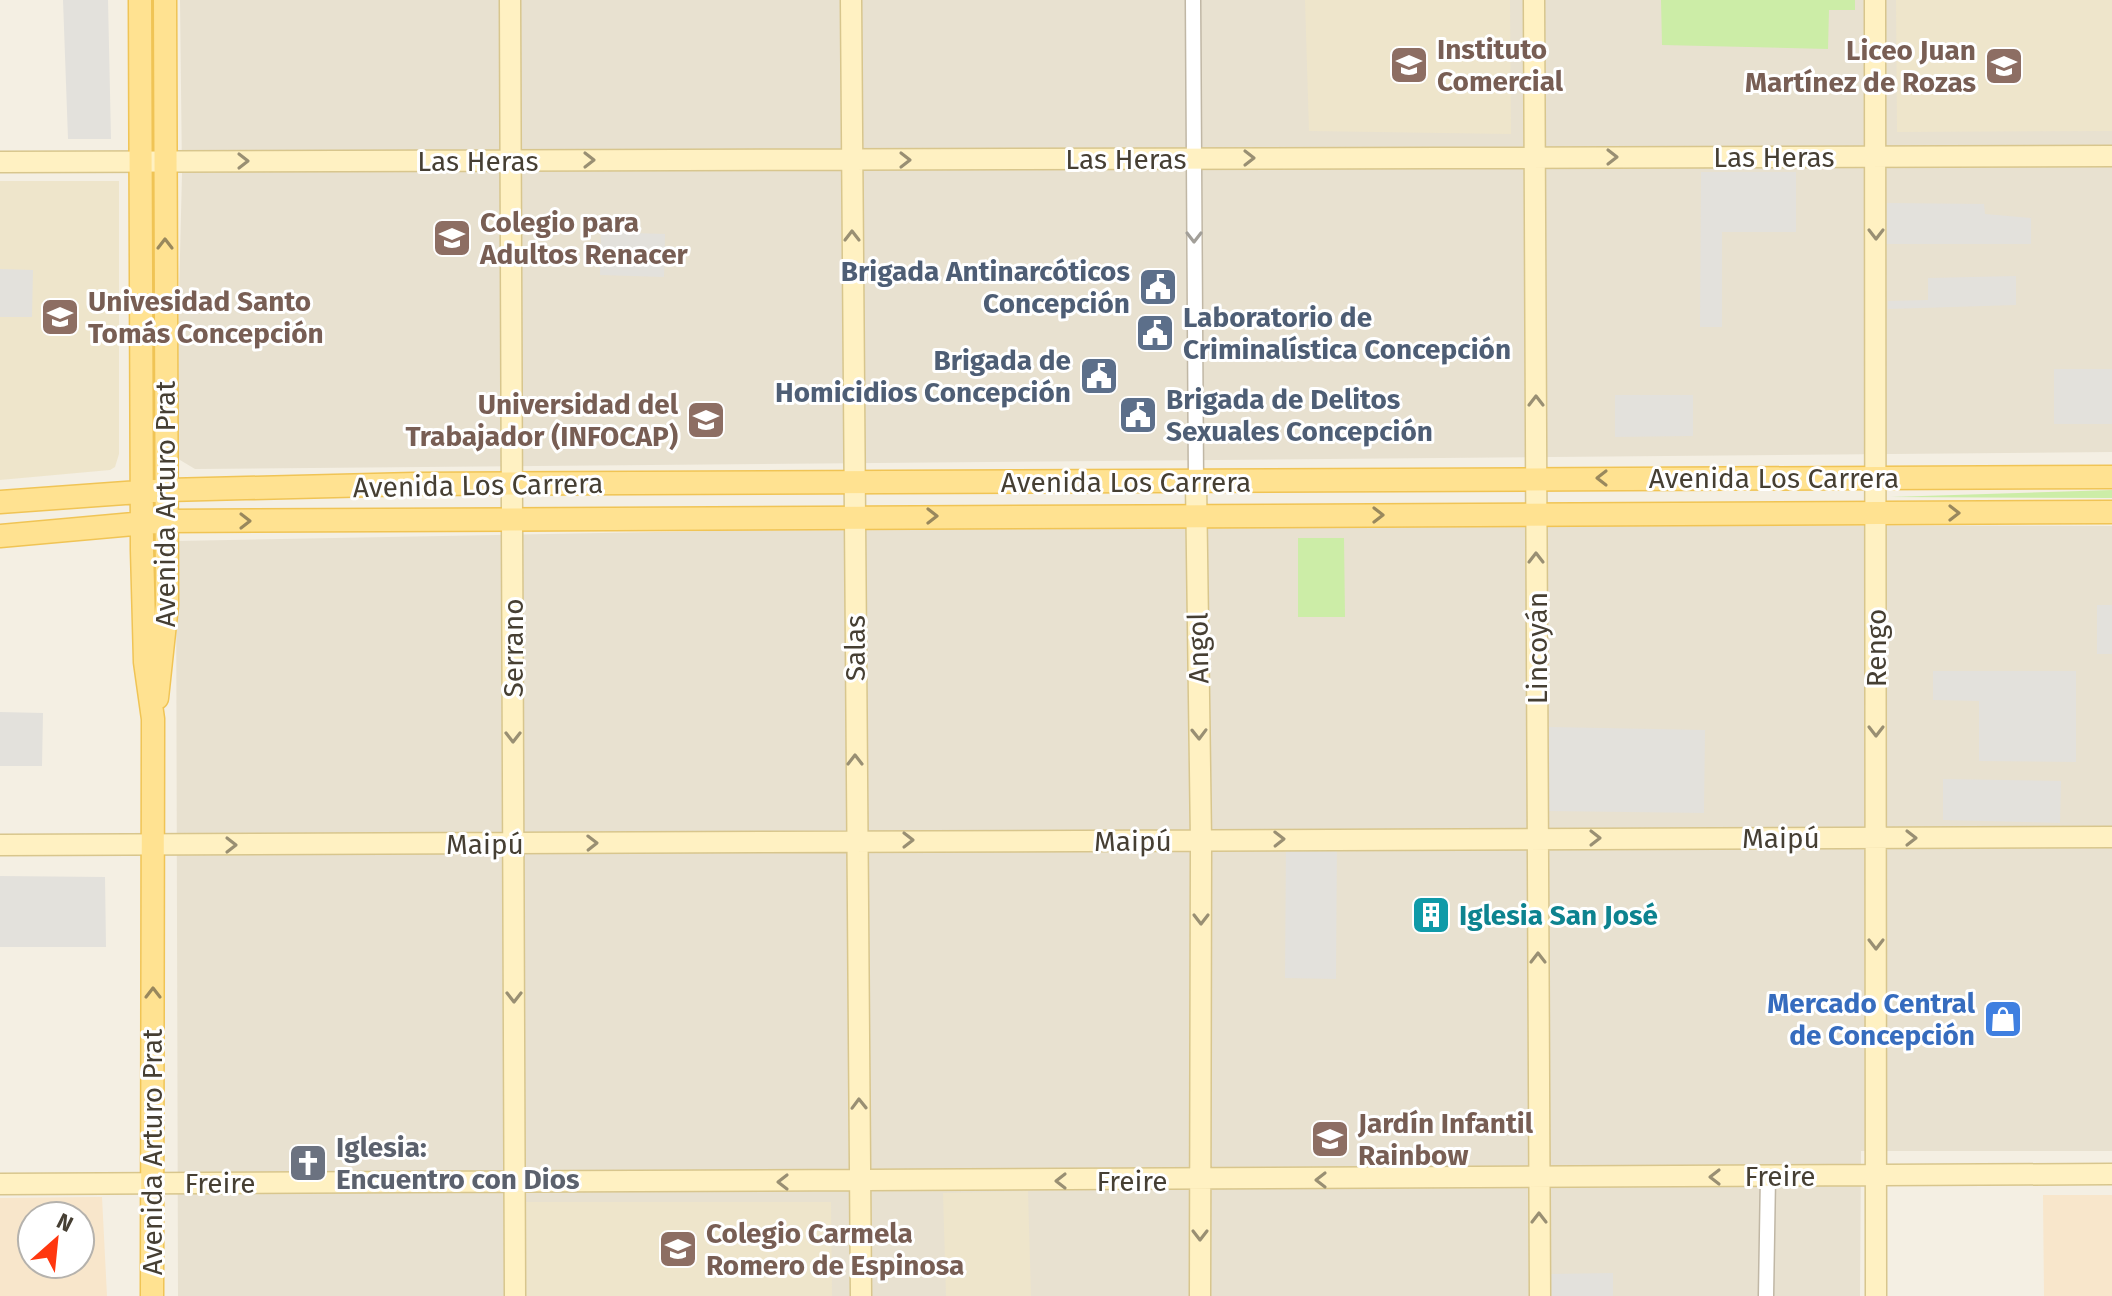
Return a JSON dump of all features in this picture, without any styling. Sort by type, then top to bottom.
[{"type":"main road","name":"Avenida Arturo Prat","points":[[140,0],[141,524],[144,648],[153,719],[152,1296]]},
{"type":"main road","name":"Avenida Arturo Prat","points":[[153,719],[165,629],[167,521],[165,0]]},
{"type":"main road","name":"Avenida Los Carrera","points":[[0,502],[167,490],[512,483],[2112,477]]},
{"type":"main road","name":"Avenida Los Carrera","points":[[0,536],[167,521],[2112,512]]},
{"type":"street","name":"Serrano","points":[[510,0],[515,1296]]},
{"type":"street","name":"Salas","points":[[851,0],[855,840],[861,1296]]},
{"type":"street","name":"Angol","points":[[1193,0],[1201,841],[1200,1296]]},
{"type":"street","name":"Lincoyán","points":[[1534,0],[1540,1296]]},
{"type":"street","name":"Rengo","points":[[1875,0],[1876,1296]]},
{"type":"street","name":"Las Heras","points":[[0,162],[2112,156]]},
{"type":"street","name":"Maipú","points":[[0,845],[2112,837]]},
{"type":"street","name":"Freire","points":[[0,1184],[514,1184],[2112,1174]]},
{"type":"street","points":[[1766,1296],[1768,1176]]},
{"type":"shaded area","points":[[63,0],[108,0],[111,139],[68,139]]},
{"type":"shaded area","points":[[180,0],[2112,0],[2112,452],[195,469],[175,457],[182,174]]},
{"type":"shaded area","name":"Instituto Comercial","points":[[1305,0],[1510,0],[1511,134],[1309,131]]},
{"type":"shaded area","name":"Liceo Juan Martínez de Rozas","points":[[1896,0],[2112,0],[2112,131],[1897,132]]},
{"type":"shaded area","points":[[1701,172],[1796,172],[1796,232],[1722,232],[1722,327],[1700,327]]},
{"type":"shaded area","name":"Univesidad Santo Tomás Concepción","points":[[0,181],[119,181],[119,454],[115,467],[110,470],[0,480]]},
{"type":"shaded area","points":[[1887,203],[1984,204],[1985,214],[2031,218],[2031,244],[1886,244]]},
{"type":"shaded area","points":[[601,232],[665,234],[664,277],[600,275]]},
{"type":"shaded area","points":[[0,269],[33,270],[32,317],[0,317]]},
{"type":"shaded area","points":[[2016,276],[2016,305],[1888,309],[1888,301],[1928,300],[1928,278]]},
{"type":"shaded area","points":[[2054,369],[2112,369],[2112,424],[2054,424]]},
{"type":"shaded area","points":[[1615,395],[1693,395],[1693,436],[1615,437]]},
{"type":"shaded area","points":[[2112,526],[2112,1151],[1861,1151],[1860,1296],[178,1296],[176,541],[868,528]]},
{"type":"shaded area","points":[[2097,605],[2112,605],[2112,654],[2097,654]]},
{"type":"shaded area","points":[[1933,671],[2076,671],[2076,762],[1979,761],[1979,701],[1933,700]]},
{"type":"shaded area","points":[[0,712],[43,713],[42,766],[0,766]]},
{"type":"shaded area","points":[[1549,727],[1705,730],[1704,813],[1548,811]]},
{"type":"shaded area","points":[[1943,779],[2061,781],[2060,823],[1943,820]]},
{"type":"shaded area","points":[[1286,833],[1337,834],[1336,979],[1285,978]]},
{"type":"shaded area","points":[[0,876],[105,877],[106,947],[0,947]]},
{"type":"shaded area","points":[[1028,1191],[1031,1296],[946,1296],[943,1193]]},
{"type":"shaded area","points":[[2043,1195],[2112,1195],[2112,1296],[2044,1296]]},
{"type":"shaded area","points":[[102,1197],[107,1296],[0,1296],[0,1198]]},
{"type":"shaded area","name":"Colegio Carmela Romero de Espinosa","points":[[524,1202],[831,1202],[832,1296],[525,1296]]},
{"type":"shaded area","points":[[1613,1273],[1613,1296],[1549,1296],[1549,1274]]},
{"type":"green space","points":[[1661,0],[1855,0],[1855,10],[1829,10],[1828,49],[1662,45]]},
{"type":"green space","points":[[2112,490],[2112,498],[1890,497]]},
{"type":"green space","points":[[1298,538],[1344,538],[1345,617],[1298,617]]},
{"type":"place","name":"Instituto Comercial","points":[[1409,65]]},
{"type":"place","name":"Liceo Juan Martínez de Rozas","points":[[2004,66]]},
{"type":"place","name":"Colegio para Adultos Renacer","points":[[452,238]]},
{"type":"place","name":"Brigada Antinarcóticos Concepción","points":[[1158,287]]},
{"type":"place","name":"Univesidad Santo Tomás Concepción","points":[[60,317]]},
{"type":"place","name":"Laboratorio de Criminalística Concepción","points":[[1155,333]]},
{"type":"place","name":"Brigada de Homicidios Concepción","points":[[1099,376]]},
{"type":"place","name":"Brigada de Delitos Sexuales Concepción","points":[[1138,415]]},
{"type":"place","name":"Universidad del Trabajador (INFOCAP)","points":[[706,420]]},
{"type":"place","name":"Iglesia San José","points":[[1431,915]]},
{"type":"place","name":"Mercado Central de Concepción","points":[[2003,1019]]},
{"type":"place","name":"Jardín Infantil Rainbow","points":[[1330,1139]]},
{"type":"place","name":"Iglesia: Encuentro con Dios","points":[[308,1163]]},
{"type":"place","name":"Colegio Carmela Romero de Espinosa","points":[[678,1249]]}]
